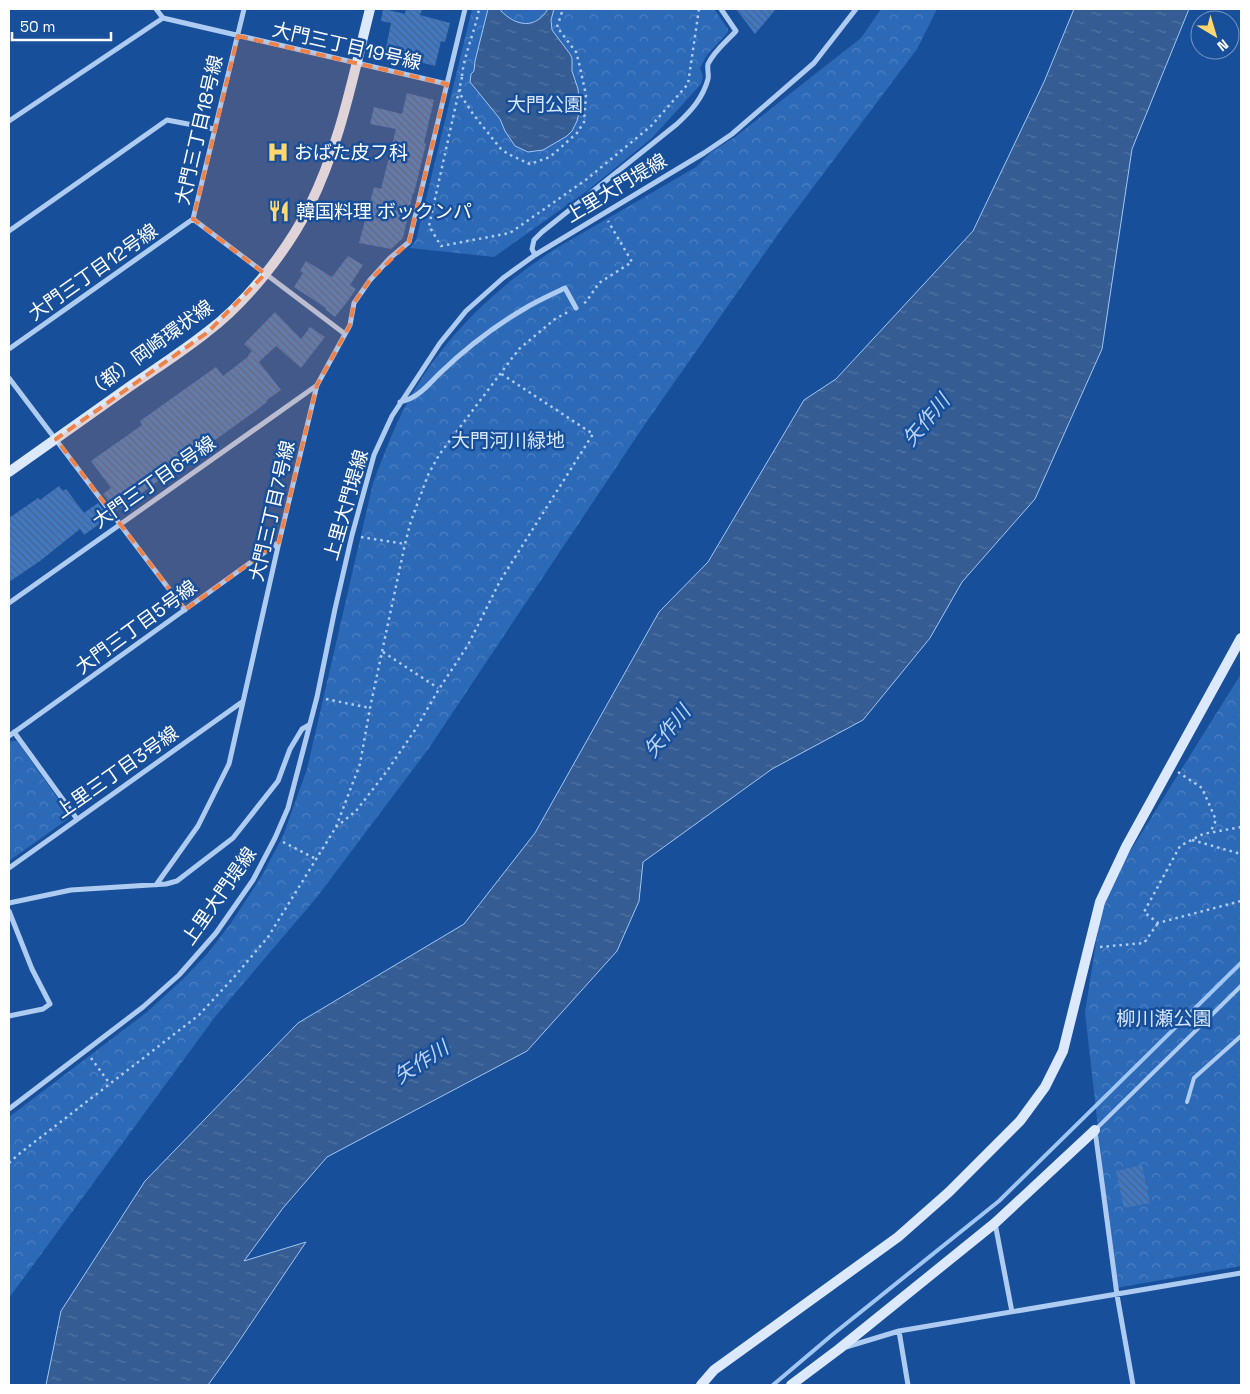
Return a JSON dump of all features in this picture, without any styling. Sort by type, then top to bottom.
[{"type":"street","points":[[9,121],[163,18],[156,9]]},
{"type":"street","name":"大門三丁目18号線","points":[[244,9],[194,219],[345,334]]},
{"type":"street","name":"（都）岡崎環状線","points":[[9,472],[208,332],[241,301],[265,274],[289,240],[308,208],[327,166],[342,119],[370,9]]},
{"type":"street","name":"大門三丁目7号線","points":[[156,885],[198,826],[229,764],[279,542],[317,385],[350,325],[354,303],[370,280],[390,258],[409,242],[465,9]]},
{"type":"street","points":[[535,255],[532,249],[534,240],[542,232],[692,110],[702,96],[708,77],[708,65],[715,54],[736,31],[721,9]]},
{"type":"street","name":"上里大門堤線","points":[[9,1109],[143,1007],[179,976],[222,925],[253,880],[288,808],[317,697],[352,535],[374,455],[400,402],[440,343],[466,311],[503,278],[535,255],[732,134],[814,63],[856,9]]},
{"type":"street","name":"大門三丁目19号線","points":[[163,18],[447,84]]},
{"type":"street","points":[[9,231],[167,120],[214,129]]},
{"type":"street","name":"大門三丁目12号線","points":[[9,349],[194,219]]},
{"type":"street","points":[[400,402],[409,401],[419,395],[459,355],[493,329],[524,309],[565,288],[576,308]]},
{"type":"street","points":[[9,378],[185,610]]},
{"type":"street","name":"大門三丁目6号線","points":[[9,603],[317,385]]},
{"type":"street","name":"大門三丁目5号線","points":[[9,736],[279,542]]},
{"type":"street","points":[[701,1385],[714,1370],[898,1238],[949,1192],[1020,1121],[1045,1087],[1063,1051],[1100,902],[1126,847],[1241,638]]},
{"type":"street","name":"上里三丁目3号線","points":[[9,868],[243,701]]},
{"type":"street","points":[[9,903],[71,890],[156,885],[177,881],[233,838],[278,781],[290,749],[302,729],[309,725]]},
{"type":"street","points":[[14,732],[77,819]]},
{"type":"street","points":[[9,911],[32,969],[50,1004],[43,1009],[9,1016]]},
{"type":"street","points":[[791,1385],[840,1349],[996,1223],[1095,1130]]},
{"type":"street","points":[[1095,1130],[1117,1295],[1133,1385]]},
{"type":"street","points":[[996,1223],[1012,1312]]},
{"type":"street","points":[[840,1349],[898,1331],[1241,1273]]},
{"type":"street","points":[[898,1331],[908,1385]]},
{"type":"lane","points":[[1095,1130],[1241,986]]},
{"type":"lane","points":[[1187,1102],[1194,1078],[1241,1036]]},
{"type":"path","points":[[479,9],[473,36],[462,69],[460,94],[500,148],[508,154],[530,164],[550,157],[577,133],[584,122],[586,95],[580,63],[576,52],[557,27],[563,9]]},
{"type":"path","points":[[462,77],[429,226],[441,246],[510,233],[587,179],[651,126],[688,84],[699,9]]},
{"type":"path","points":[[9,1163],[199,1015],[268,937],[336,827],[360,764],[405,544],[411,521],[428,475],[439,455],[519,349],[555,319],[586,302],[598,283],[632,262],[604,213]]},
{"type":"path","points":[[336,827],[356,811],[387,771],[415,730],[439,688],[468,645],[500,580],[594,434],[500,373]]},
{"type":"path","points":[[352,535],[405,544]]},
{"type":"path","points":[[383,652],[439,688]]},
{"type":"path","points":[[317,697],[370,708]]},
{"type":"path","points":[[1170,768],[1202,788],[1216,820],[1210,833]]},
{"type":"path","points":[[1158,923],[1144,912],[1180,846],[1204,834],[1241,827]]},
{"type":"path","points":[[275,838],[316,859]]},
{"type":"path","points":[[1192,840],[1241,854]]},
{"type":"path","points":[[1089,949],[1144,943],[1158,923],[1241,901]]},
{"type":"path","points":[[85,1051],[110,1084]]},
{"type":"highlighted area","points":[[238,36],[447,84],[409,242],[370,280],[354,303],[350,325],[317,385],[279,542],[185,610],[56,439],[208,332],[265,274],[193,219]]},
{"type":"green space","name":"大門公園","points":[[472,9],[714,9],[728,29],[728,32],[707,55],[700,68],[703,77],[701,84],[652,138],[587,191],[494,257],[410,248],[416,240]]},
{"type":"green space","name":"大門河川緑地","points":[[881,9],[937,9],[917,49],[781,230],[643,427],[429,748],[317,897],[215,1017],[9,1298],[9,1117],[147,1012],[183,979],[208,953],[231,923],[261,877],[283,836],[307,769],[373,483],[403,412],[428,368],[459,329],[514,278],[555,249],[696,167],[711,152],[735,137],[861,38]]},
{"type":"green space","name":"柳川瀬公園","points":[[1241,674],[1241,1266],[1116,1288],[1085,1012],[1104,893]]},
{"type":"green space","points":[[17,741],[68,813],[68,819],[9,861],[9,743]]},
{"type":"water","points":[[488,9],[501,9],[513,20],[531,23],[543,16],[548,9],[554,9],[551,20],[552,30],[572,58],[572,71],[578,89],[580,108],[572,131],[543,150],[528,152],[515,146],[500,119],[470,82]]},
{"type":"water","name":"矢作川","points":[[1074,9],[1189,9],[1132,149],[1102,349],[1035,499],[962,582],[930,638],[863,720],[772,769],[643,862],[639,901],[617,951],[527,1051],[327,1157],[283,1208],[244,1261],[306,1242],[208,1385],[46,1385],[61,1311],[145,1181],[298,1023],[464,924],[535,833],[659,612],[708,562],[804,400],[836,379],[973,231],[1044,82]]},
{"type":"building","points":[[383,9],[405,14],[406,9],[422,9],[420,15],[450,23],[445,42],[441,41],[435,66],[385,53],[391,23],[381,21]]},
{"type":"building","points":[[736,9],[776,9],[755,34]]},
{"type":"building","points":[[407,93],[434,100],[424,143],[426,144],[403,238],[391,249],[359,243],[374,187],[381,189],[396,129],[370,124],[374,107],[402,114]]},
{"type":"building","name":"韓国料理 ボックンパ","points":[[275,203],[286,206],[284,216],[272,215]]},
{"type":"building","points":[[348,256],[363,265],[350,285],[356,289],[335,317],[326,308],[294,287],[303,273],[300,271],[306,261],[332,277]]},
{"type":"building","points":[[275,312],[301,339],[310,327],[325,337],[301,368],[276,346],[259,362],[281,390],[130,503],[129,501],[116,511],[103,494],[111,488],[91,461],[142,425],[140,421],[216,367],[223,376],[249,356],[252,351],[244,344]]},
{"type":"building","points":[[59,486],[63,491],[66,489],[84,513],[98,503],[109,517],[84,535],[80,529],[40,561],[9,582],[9,518],[38,498],[40,500]]},
{"type":"building","points":[[1142,1165],[1150,1203],[1124,1208],[1116,1171]]},
{"type":"waterway","points":[[773,1385],[832,1335],[999,1201],[1241,963]]},
{"type":"place","name":"おばた皮フ科","points":[[278,152]]},
{"type":"place","name":"韓国料理 ボックンパ","points":[[279,211]]}]
